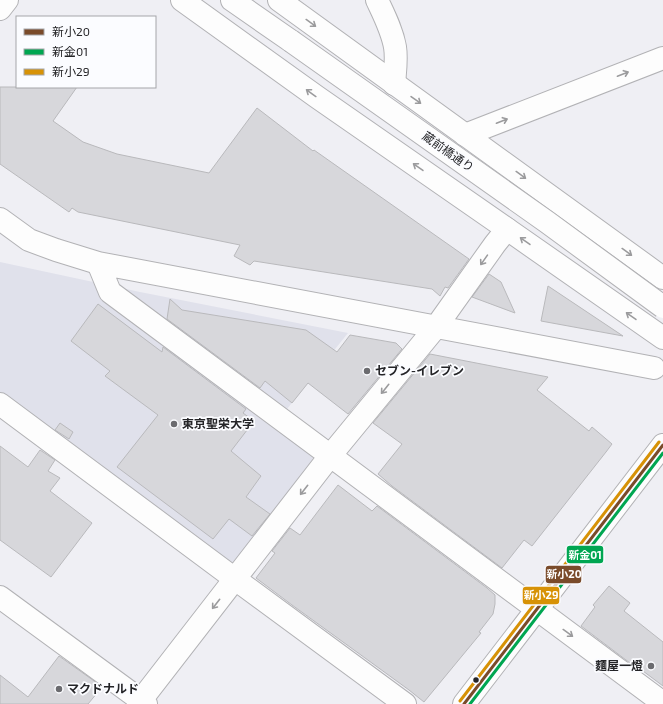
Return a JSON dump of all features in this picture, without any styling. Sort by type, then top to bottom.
[{"type":"street","points":[[0,10],[7,0]]},
{"type":"street","points":[[182,0],[317,97],[663,338]]},
{"type":"street","name":"蔵前橋通り","points":[[232,0],[541,217],[663,307]]},
{"type":"street","points":[[279,0],[663,278]]},
{"type":"street","points":[[377,0],[395,46],[396,65],[394,84]]},
{"type":"street","points":[[466,135],[663,58]]},
{"type":"street","points":[[0,219],[29,240],[98,263],[654,368]]},
{"type":"street","points":[[0,597],[142,703],[330,456],[436,326],[507,229]]},
{"type":"street","points":[[98,263],[110,292],[663,703]]},
{"type":"street","points":[[0,404],[405,704]]},
{"type":"street","points":[[464,704],[663,445]]},
{"type":"shaded area","name":"東京聖栄大学","points":[[0,262],[140,292],[348,333],[287,409],[325,438],[309,465],[234,566],[0,393]]},
{"type":"building","points":[[0,87],[76,88],[53,121],[83,142],[117,154],[209,173],[257,108],[313,151],[314,150],[469,259],[448,288],[445,287],[440,296],[432,289],[254,261],[250,265],[234,256],[240,245],[78,212],[72,208],[69,212],[0,164]]},
{"type":"building","points":[[489,274],[501,282],[515,313],[472,297]]},
{"type":"building","points":[[548,286],[623,336],[541,321]]},
{"type":"building","points":[[170,299],[182,310],[306,330],[337,352],[350,335],[396,343],[402,349],[348,414],[308,383],[292,403],[265,381],[260,388],[167,319]]},
{"type":"building","points":[[98,304],[162,352],[163,347],[246,409],[243,413],[254,421],[231,451],[261,476],[246,497],[270,514],[252,536],[229,519],[213,539],[117,467],[158,415],[105,376],[110,371],[71,341]]},
{"type":"building","points":[[430,354],[548,377],[537,390],[589,431],[592,427],[612,444],[532,546],[524,540],[502,568],[378,474],[402,444],[373,423]]},
{"type":"building","points":[[60,423],[73,432],[69,439],[55,430]]},
{"type":"building","points":[[0,446],[28,467],[40,450],[55,460],[48,471],[60,478],[50,491],[92,523],[51,577],[0,540]]},
{"type":"building","points":[[338,485],[372,511],[377,506],[495,595],[493,614],[479,632],[481,633],[424,702],[256,578],[275,553],[272,551],[290,528],[300,535]]},
{"type":"building","points":[[609,586],[630,603],[624,611],[663,642],[663,686],[581,626],[595,607],[593,605]]},
{"type":"building","points":[[59,656],[97,683],[98,692],[88,704],[0,704],[0,675],[28,697]]},
{"type":"transit line","name":"新小29","points":[[460,701],[659,442]]},
{"type":"transit line","name":"新小20","points":[[464,704],[663,445]]},
{"type":"transit line","name":"新金01","points":[[470,704],[663,453]]},
{"type":"place","name":"セブン-イレブン","points":[[367,371]]},
{"type":"place","name":"東京聖栄大学","points":[[174,424]]},
{"type":"place","name":"麵屋一燈","points":[[651,666]]},
{"type":"place","name":"マクドナルド","points":[[59,689]]}]
